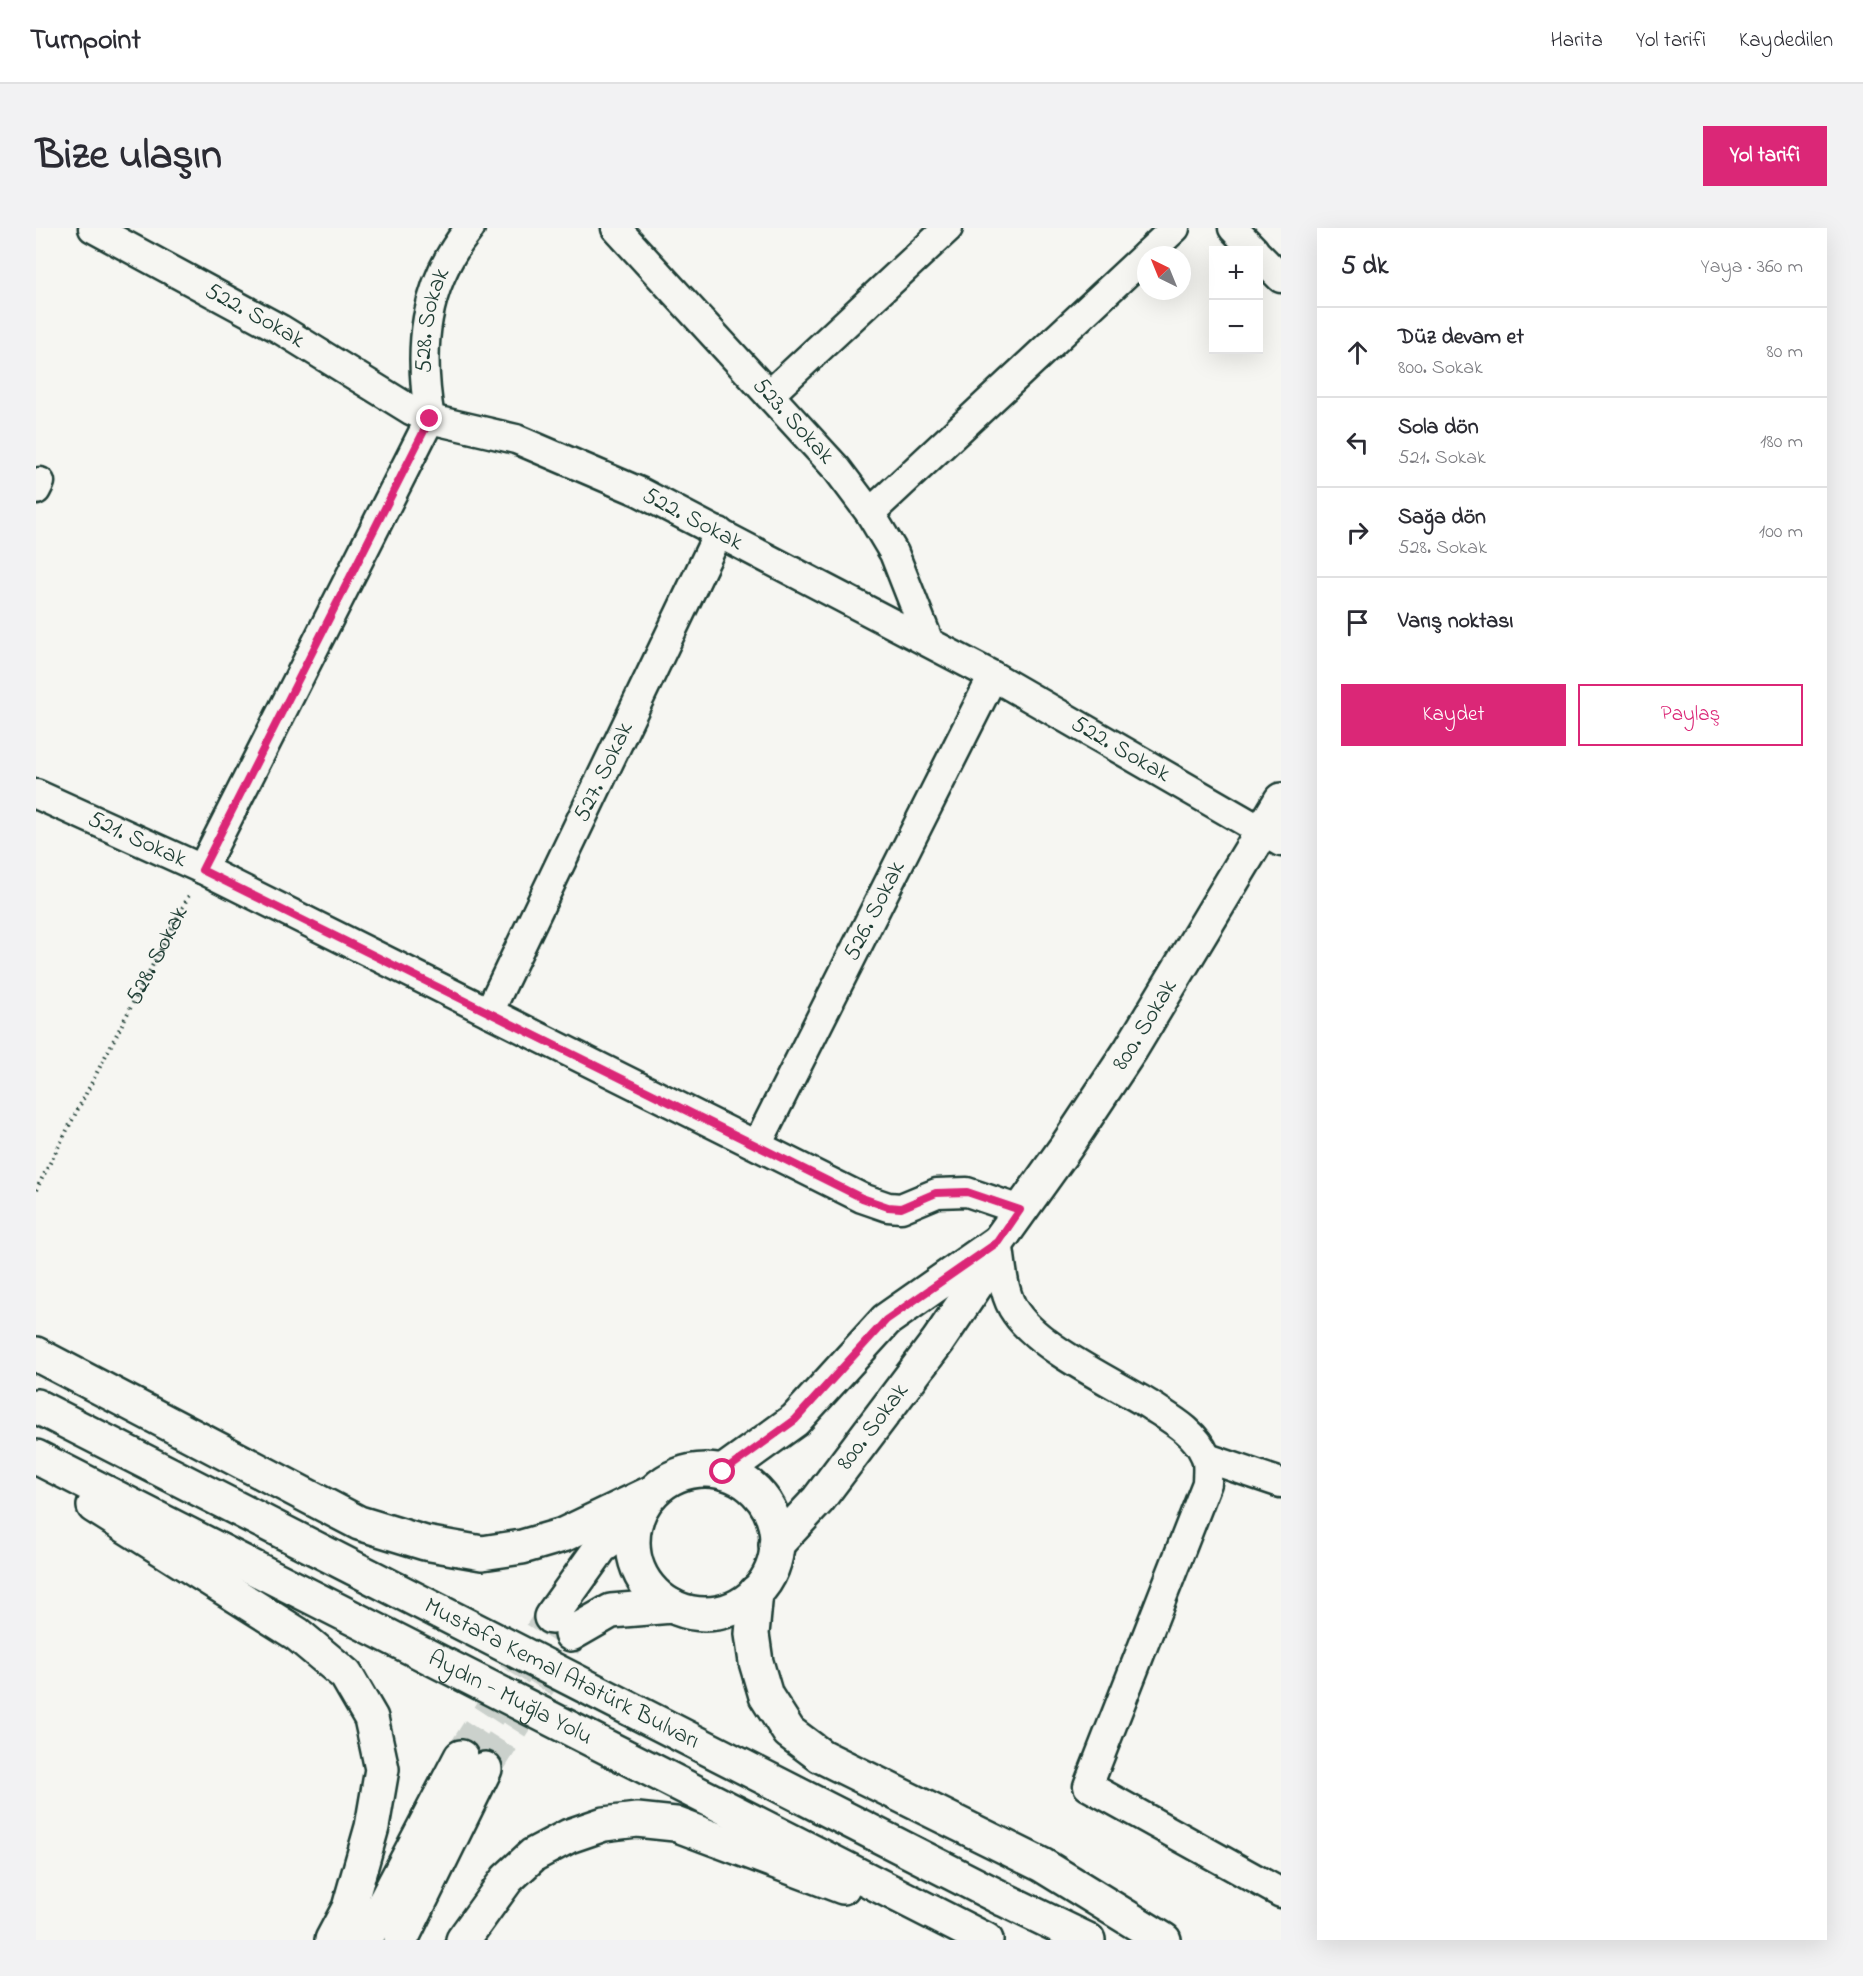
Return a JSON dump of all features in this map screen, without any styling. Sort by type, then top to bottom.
[{"type":"main road","name":"800. Sokak","points":[[776,1545],[818,1500],[938,1341],[980,1279],[998,1242],[1131,1049],[1271,837],[1281,800]]},
{"type":"main road","name":"800. Sokak","points":[[723,1472],[795,1420],[886,1320],[998,1242]]},
{"type":"main road","points":[[36,1354],[358,1523],[424,1543],[482,1553],[522,1547],[563,1535],[651,1493],[666,1481],[684,1473],[704,1470],[723,1472],[745,1482],[763,1499],[774,1521],[776,1545],[774,1562],[756,1592],[738,1605],[717,1613],[693,1613],[672,1606],[652,1592],[638,1571],[633,1547],[635,1522],[641,1507],[651,1493]]},
{"type":"main road","name":"Mustafa Kemal Atatürk Bulvarı","points":[[36,1406],[994,1895],[1088,1940]]},
{"type":"main road","name":"Aydın - Muğla Yolu","points":[[36,1457],[984,1939]]},
{"type":"main road","points":[[36,1466],[132,1531],[297,1634],[346,1675],[371,1718],[382,1769],[372,1827],[349,1908],[332,1940]]},
{"type":"main road","points":[[635,1522],[601,1547],[561,1625],[611,1611],[672,1606]]},
{"type":"main road","points":[[756,1592],[752,1634],[756,1662],[766,1696],[789,1732],[821,1756],[1042,1865],[1164,1940]]},
{"type":"main road","points":[[365,1940],[473,1763],[401,1940]]},
{"type":"main road","points":[[463,1940],[507,1879],[533,1855],[586,1830],[604,1824],[638,1820],[675,1824],[984,1939]]},
{"type":"street","name":"522. Sokak","points":[[93,228],[280,329],[411,410],[430,419],[516,440],[640,492],[719,532],[993,676],[1271,837]]},
{"type":"street","name":"528. Sokak","points":[[430,419],[423,378],[424,338],[436,285],[458,243],[470,228]]},
{"type":"street","name":"523. Sokak","points":[[616,228],[837,469],[870,513],[894,553],[929,642]]},
{"type":"street","points":[[769,395],[948,228]]},
{"type":"street","points":[[1156,246],[1175,228]]},
{"type":"street","points":[[1233,228],[1250,246]]},
{"type":"street","points":[[1263,260],[1281,278]]},
{"type":"street","points":[[870,513],[1137,263]]},
{"type":"street","points":[[202,870],[430,419]]},
{"type":"street","name":"527. Sokak","points":[[489,1012],[719,532]]},
{"type":"street","name":"526. Sokak","points":[[757,1145],[993,676]]},
{"type":"street","name":"521. Sokak","points":[[36,794],[202,870],[862,1198],[888,1207],[901,1208],[936,1193],[952,1191],[982,1196],[1020,1210]]},
{"type":"street","points":[[998,1242],[1008,1296],[1015,1312],[1030,1329],[1061,1352],[1178,1422],[1197,1441],[1207,1458],[1207,1483],[1088,1786],[1281,1893]]},
{"type":"street","points":[[1207,1458],[1281,1483]]},
{"type":"path","name":"528. Sokak","points":[[36,1190],[202,870]]},
{"type":"tunnel","points":[[461,1757],[551,1617]]},
{"type":"tunnel","points":[[485,1769],[571,1634]]},
{"type":"route","points":[[430,419],[202,870],[862,1198],[888,1207],[901,1208],[936,1193],[967,1192],[1020,1210],[998,1242],[886,1320],[795,1420],[723,1472]]}]
